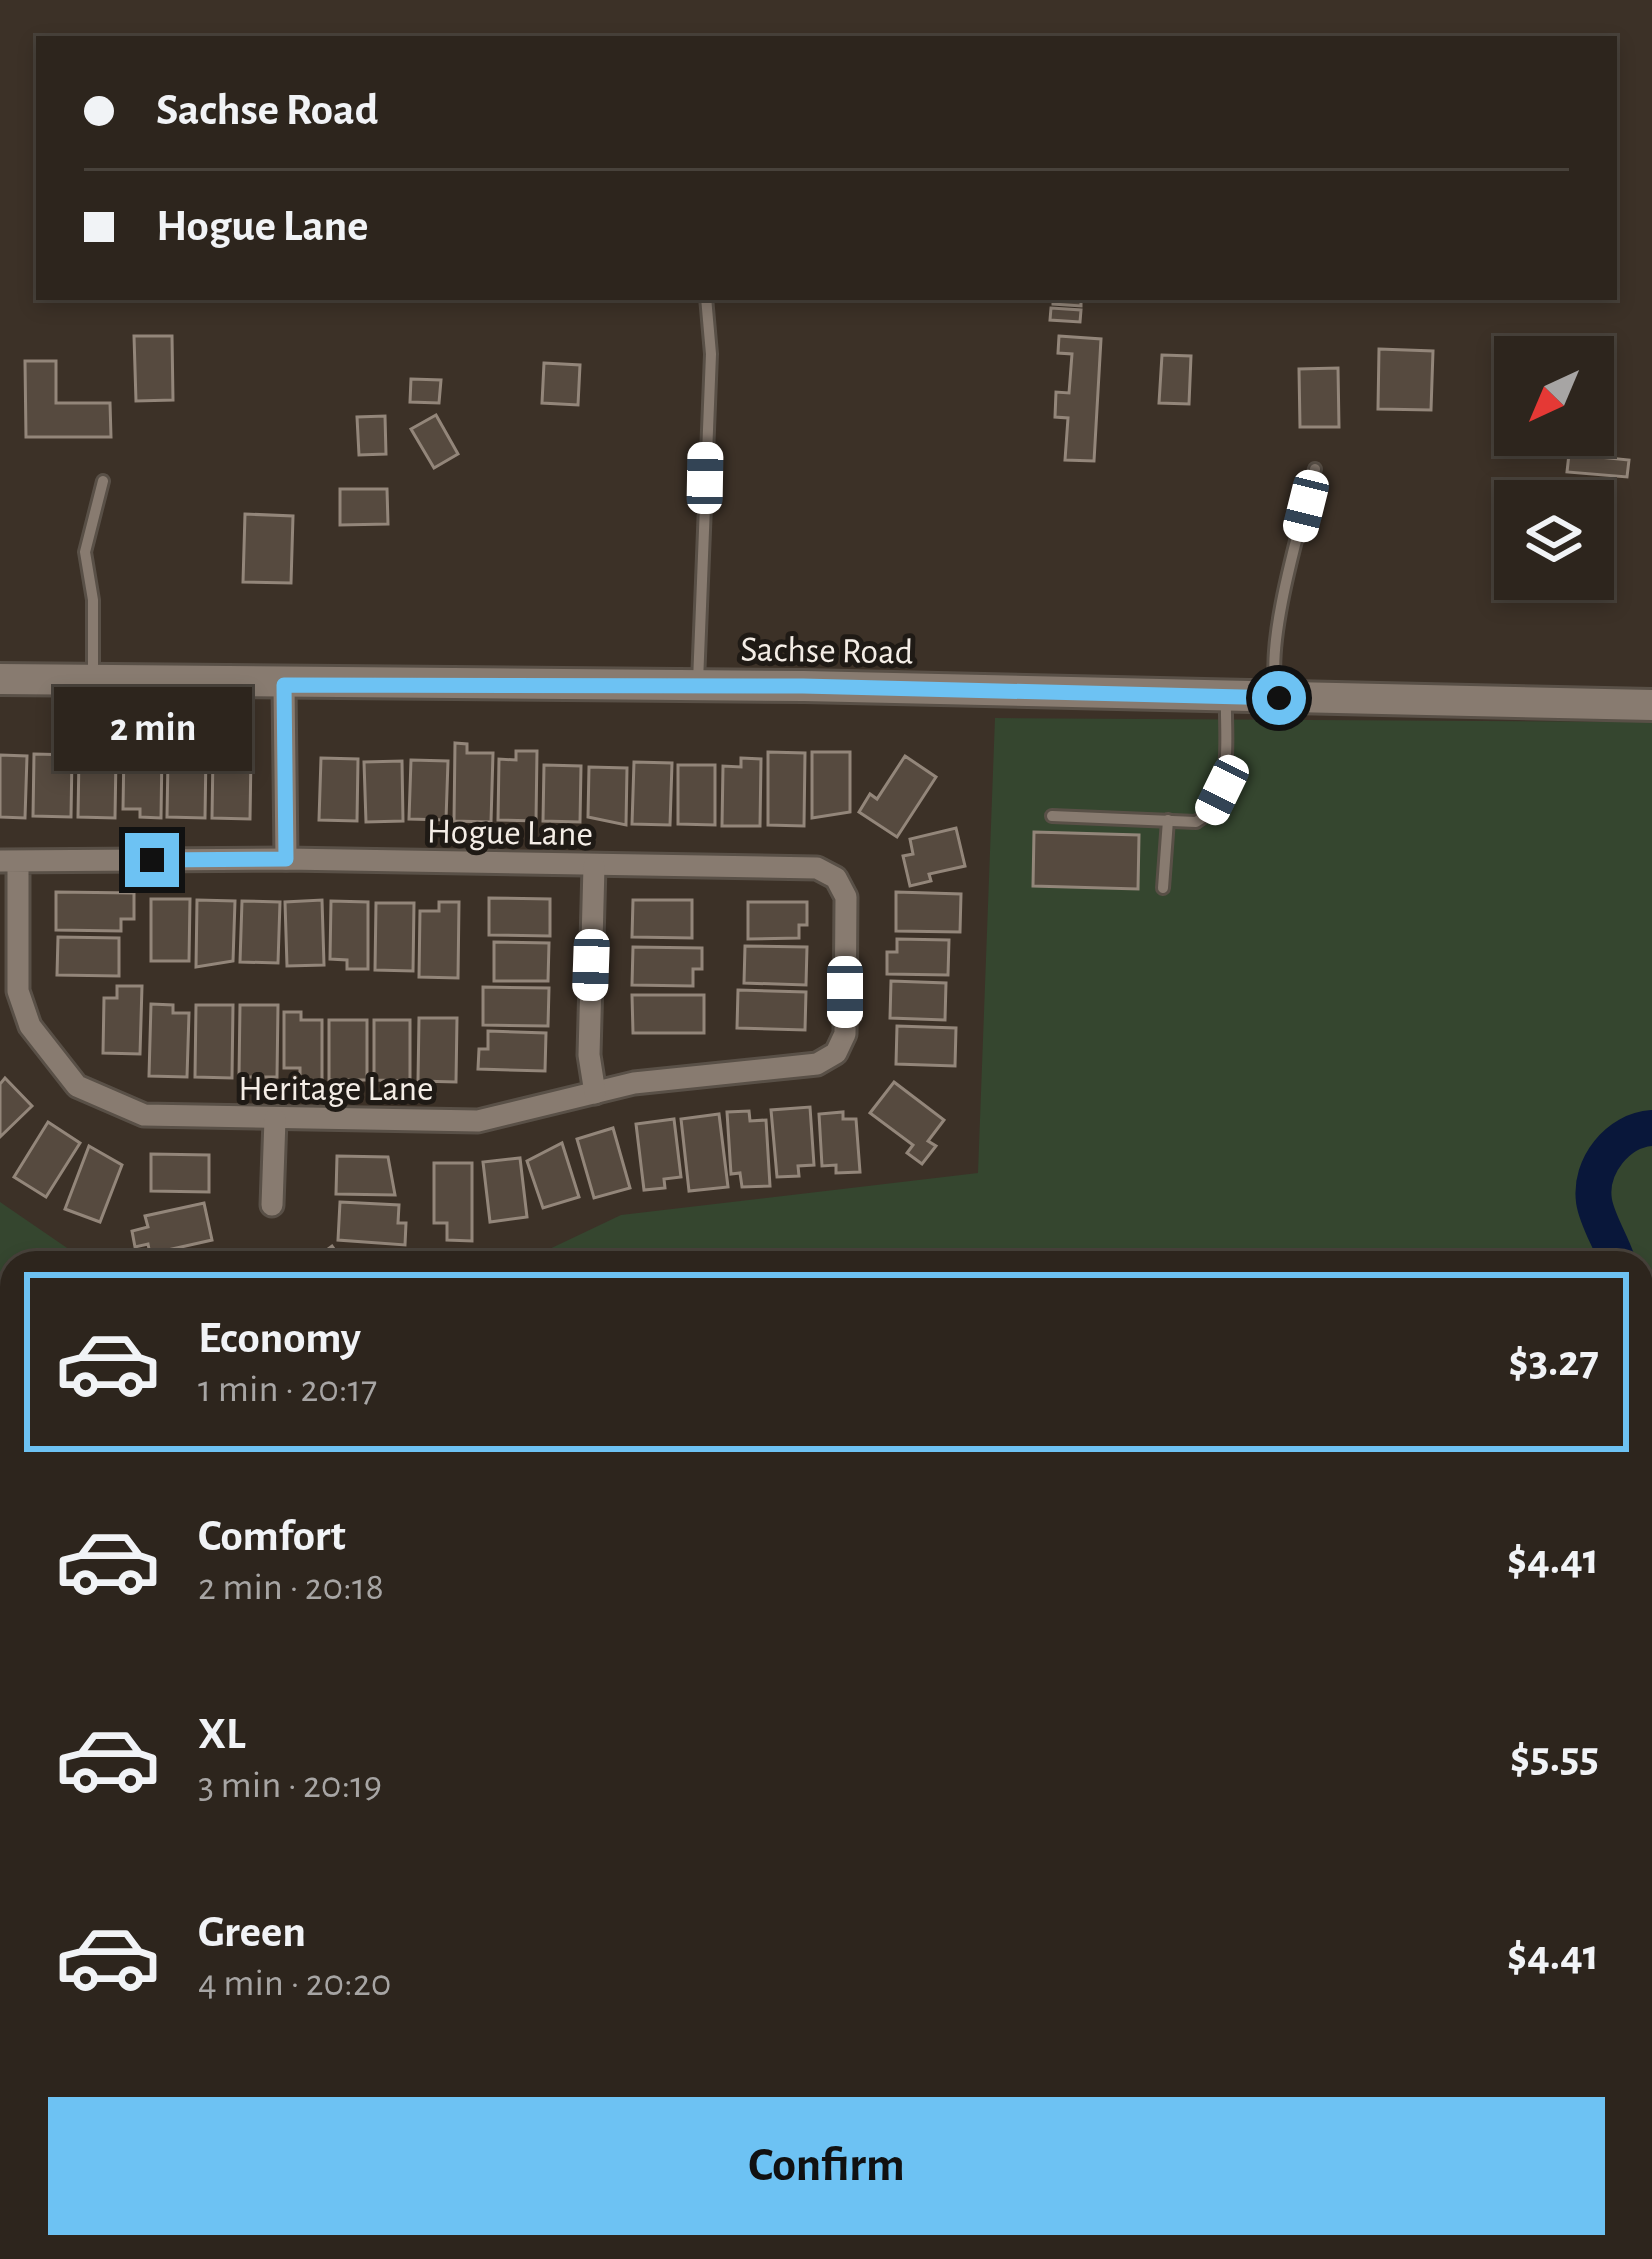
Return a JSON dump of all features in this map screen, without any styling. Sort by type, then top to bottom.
[{"type":"main road","name":"Sachse Road","points":[[0,680],[698,686],[1652,705]]},
{"type":"street","points":[[284,685],[286,859]]},
{"type":"street","name":"Hogue Lane","points":[[9,862],[286,859],[828,872],[846,897],[845,1034],[836,1053]]},
{"type":"street","name":"Heritage Lane","points":[[9,862],[17,991],[50,1059],[77,1087],[144,1115],[478,1120],[634,1083],[817,1064],[836,1053]]},
{"type":"street","points":[[594,866],[589,1055],[595,1093]]},
{"type":"street","points":[[272,1205],[275,1119]]},
{"type":"lane","points":[[698,686],[711,354],[706,300]]},
{"type":"lane","points":[[1279,698],[1274,672],[1288,579],[1315,469]]},
{"type":"lane","points":[[93,681],[92,600],[85,552],[103,481]]},
{"type":"lane","points":[[1052,816],[1196,822],[1211,813],[1222,790],[1226,698]]},
{"type":"lane","points":[[1163,888],[1168,820]]},
{"type":"green space","points":[[995,718],[1652,722],[1652,1251],[545,1251],[621,1215],[978,1173]]},
{"type":"green space","points":[[0,1202],[71,1251],[0,1251]]},
{"type":"building","points":[[1053,300],[1081,300],[1081,306],[1053,304]]},
{"type":"building","points":[[1051,308],[1081,310],[1080,322],[1050,320]]},
{"type":"building","points":[[134,336],[172,336],[173,400],[136,401]]},
{"type":"building","points":[[1059,336],[1101,339],[1094,461],[1065,460],[1068,418],[1055,417],[1056,392],[1069,393],[1072,354],[1058,353]]},
{"type":"building","points":[[1379,349],[1433,351],[1431,410],[1378,409]]},
{"type":"building","points":[[1162,355],[1191,356],[1189,404],[1159,403]]},
{"type":"building","points":[[25,361],[56,361],[56,403],[110,403],[111,437],[26,437]]},
{"type":"building","points":[[544,363],[580,365],[578,405],[542,403]]},
{"type":"building","points":[[1338,368],[1339,427],[1300,427],[1299,369]]},
{"type":"building","points":[[411,379],[441,380],[439,403],[410,402]]},
{"type":"building","points":[[436,415],[458,454],[434,468],[411,429]]},
{"type":"building","points":[[385,416],[386,454],[359,455],[357,417]]},
{"type":"building","points":[[1569,456],[1629,460],[1627,477],[1567,472]]},
{"type":"building","points":[[340,489],[387,489],[388,524],[340,525]]},
{"type":"building","points":[[245,514],[293,516],[291,583],[243,582]]},
{"type":"building","points":[[455,743],[467,744],[467,753],[493,753],[491,822],[454,821]]},
{"type":"building","points":[[124,749],[162,749],[161,818],[140,817],[140,809],[123,809]]},
{"type":"building","points":[[185,751],[206,752],[205,818],[167,817],[168,759],[184,759]]},
{"type":"building","points":[[516,751],[537,751],[536,821],[498,820],[499,759],[516,760]]},
{"type":"building","points":[[768,752],[805,753],[804,826],[768,825]]},
{"type":"building","points":[[812,752],[850,752],[850,812],[812,818]]},
{"type":"building","points":[[34,754],[72,755],[71,817],[33,816]]},
{"type":"building","points":[[213,754],[251,755],[250,819],[212,818]]},
{"type":"building","points":[[0,755],[27,756],[25,818],[0,817]]},
{"type":"building","points":[[79,756],[116,757],[115,818],[78,817]]},
{"type":"building","points":[[905,756],[936,777],[897,837],[859,812],[870,794],[877,799]]},
{"type":"building","points":[[321,758],[358,759],[357,821],[319,820]]},
{"type":"building","points":[[741,758],[761,759],[760,826],[722,826],[723,766],[741,767]]},
{"type":"building","points":[[411,760],[448,761],[446,820],[409,819]]},
{"type":"building","points":[[402,761],[403,821],[366,822],[364,762]]},
{"type":"building","points":[[634,762],[672,763],[670,825],[632,824]]},
{"type":"building","points":[[544,765],[581,766],[580,822],[543,821]]},
{"type":"building","points":[[678,765],[715,765],[715,825],[678,824]]},
{"type":"building","points":[[589,767],[627,768],[626,825],[588,817]]},
{"type":"building","points":[[956,828],[965,866],[929,874],[931,881],[910,886],[903,856],[913,854],[910,839]]},
{"type":"building","points":[[1034,832],[1139,835],[1138,889],[1033,886]]},
{"type":"building","points":[[56,892],[134,893],[134,919],[121,919],[121,931],[56,930]]},
{"type":"building","points":[[896,892],[961,894],[960,932],[896,931]]},
{"type":"building","points":[[489,898],[550,899],[550,936],[489,935]]},
{"type":"building","points":[[151,899],[190,899],[189,961],[151,961]]},
{"type":"building","points":[[197,900],[235,901],[233,961],[196,967]]},
{"type":"building","points":[[322,900],[324,965],[287,966],[285,902]]},
{"type":"building","points":[[633,900],[692,900],[692,938],[632,937]]},
{"type":"building","points":[[242,901],[280,902],[278,963],[240,962]]},
{"type":"building","points":[[331,901],[368,902],[368,969],[347,969],[347,960],[330,959]]},
{"type":"building","points":[[439,902],[459,902],[458,978],[419,977],[420,911],[439,911]]},
{"type":"building","points":[[748,902],[807,902],[807,925],[799,925],[799,938],[748,939]]},
{"type":"building","points":[[376,903],[414,903],[413,971],[375,970]]},
{"type":"building","points":[[58,937],[119,938],[119,976],[57,975]]},
{"type":"building","points":[[897,939],[949,940],[948,975],[887,974],[887,952],[897,952]]},
{"type":"building","points":[[494,942],[549,943],[548,981],[494,981]]},
{"type":"building","points":[[745,946],[807,947],[806,985],[744,983]]},
{"type":"building","points":[[633,947],[702,948],[702,969],[693,969],[693,986],[632,985]]},
{"type":"building","points":[[891,981],[946,983],[945,1020],[890,1018]]},
{"type":"building","points":[[117,986],[142,986],[140,1054],[103,1053],[104,998],[117,998]]},
{"type":"building","points":[[483,987],[549,988],[548,1026],[483,1025]]},
{"type":"building","points":[[738,990],[806,992],[805,1030],[737,1028]]},
{"type":"building","points":[[632,995],[704,995],[704,1033],[633,1033]]},
{"type":"building","points":[[151,1004],[173,1005],[173,1013],[189,1013],[187,1077],[149,1076]]},
{"type":"building","points":[[196,1005],[233,1005],[232,1078],[195,1077]]},
{"type":"building","points":[[240,1005],[278,1005],[277,1077],[239,1077]]},
{"type":"building","points":[[284,1012],[301,1012],[301,1020],[322,1020],[322,1081],[300,1080],[300,1068],[284,1068]]},
{"type":"building","points":[[419,1018],[457,1018],[456,1082],[418,1081]]},
{"type":"building","points":[[329,1020],[367,1020],[367,1080],[329,1080]]},
{"type":"building","points":[[374,1020],[410,1020],[410,1081],[374,1080]]},
{"type":"building","points":[[897,1026],[956,1028],[955,1066],[896,1064]]},
{"type":"building","points":[[488,1031],[546,1033],[545,1071],[478,1069],[479,1049],[488,1049]]},
{"type":"building","points":[[5,1078],[32,1106],[0,1137],[0,1084]]},
{"type":"building","points":[[894,1082],[944,1120],[928,1141],[936,1146],[922,1164],[907,1153],[913,1145],[870,1113]]},
{"type":"building","points":[[810,1107],[814,1165],[798,1166],[799,1176],[777,1177],[771,1110]]},
{"type":"building","points":[[749,1111],[750,1121],[766,1120],[770,1186],[742,1187],[740,1173],[731,1174],[727,1112]]},
{"type":"building","points":[[843,1112],[843,1119],[856,1119],[860,1172],[836,1173],[836,1165],[822,1166],[819,1114]]},
{"type":"building","points":[[719,1114],[728,1187],[689,1191],[681,1119]]},
{"type":"building","points":[[674,1119],[681,1177],[664,1179],[665,1188],[644,1190],[636,1124]]},
{"type":"building","points":[[48,1122],[80,1143],[46,1197],[14,1177]]},
{"type":"building","points":[[613,1128],[630,1188],[594,1198],[577,1139]]},
{"type":"building","points":[[562,1143],[579,1197],[543,1208],[527,1161]]},
{"type":"building","points":[[89,1146],[122,1165],[100,1222],[65,1209]]},
{"type":"building","points":[[151,1154],[209,1155],[209,1192],[151,1191]]},
{"type":"building","points":[[337,1156],[388,1157],[395,1195],[336,1194]]},
{"type":"building","points":[[520,1158],[527,1217],[490,1222],[483,1162]]},
{"type":"building","points":[[434,1163],[472,1163],[472,1241],[447,1240],[447,1223],[434,1223]]},
{"type":"building","points":[[340,1202],[399,1205],[398,1223],[406,1223],[405,1245],[338,1240]]},
{"type":"building","points":[[204,1203],[212,1240],[163,1251],[149,1251],[148,1244],[135,1247],[132,1231],[148,1227],[145,1216]]},
{"type":"waterway","points":[[1613,1251],[1594,1201],[1596,1175],[1617,1143],[1652,1128]]},
{"type":"route","points":[[152,860],[286,859],[284,685],[803,686],[1279,698]]}]
